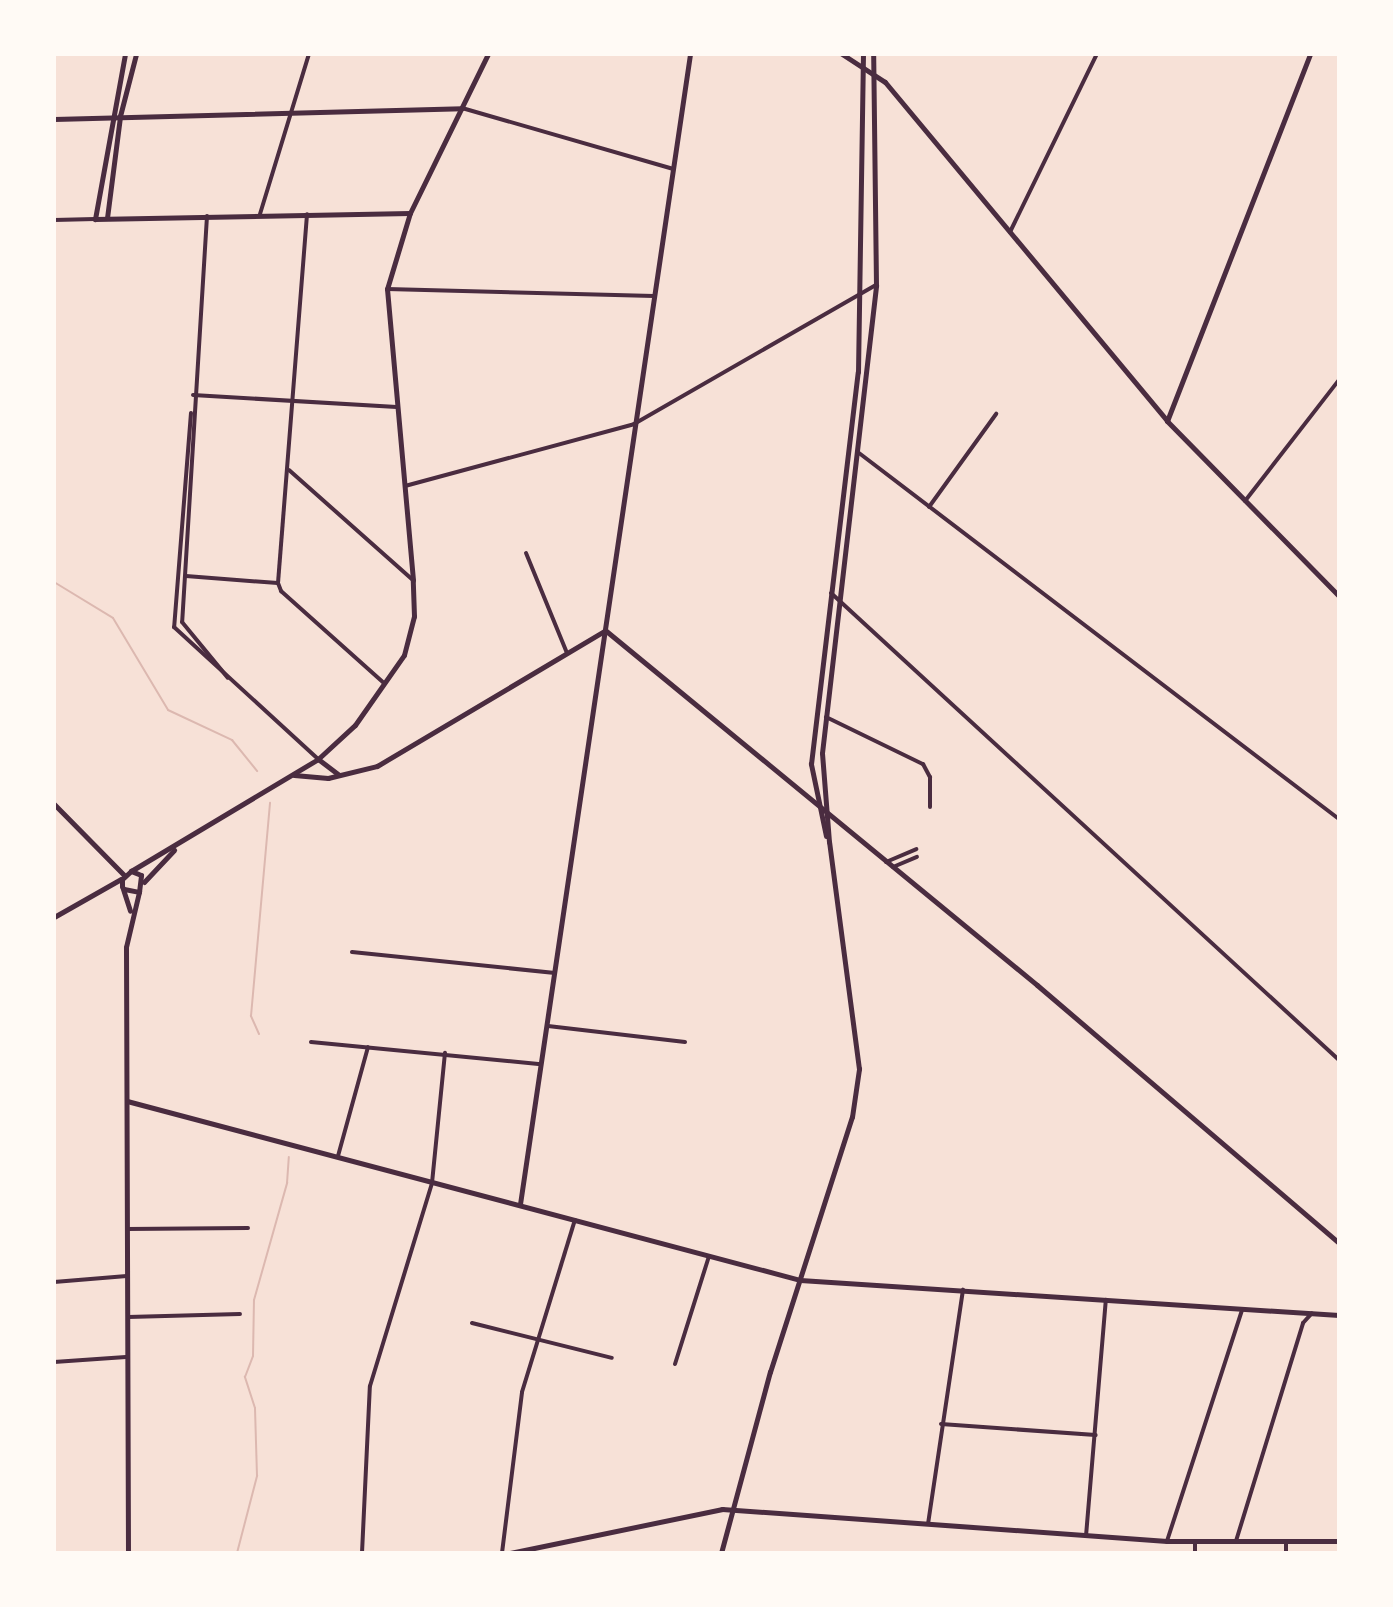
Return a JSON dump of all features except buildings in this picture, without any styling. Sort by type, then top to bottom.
[{"type":"street","points":[[95,219],[110,117],[125,54]]},
{"type":"street","points":[[107,218],[120,116],[136,54]]},
{"type":"street","points":[[260,214],[309,54]]},
{"type":"street","points":[[55,915],[99,889],[123,882],[131,871],[318,759],[355,725],[386,684],[411,635],[413,580],[387,289],[410,213],[488,54]]},
{"type":"street","points":[[520,1204],[690,54]]},
{"type":"street","points":[[842,54],[873,71],[1167,421],[1339,596]]},
{"type":"street","points":[[829,842],[816,803],[811,764],[864,287],[863,54]]},
{"type":"street","points":[[721,1553],[800,1280],[852,1117],[859,1069],[822,770],[876,285],[873,54]]},
{"type":"street","points":[[1010,232],[1097,54]]},
{"type":"street","points":[[1167,421],[1310,54]]},
{"type":"street","points":[[119,77],[130,80]]},
{"type":"street","points":[[54,119],[462,108],[673,169]]},
{"type":"street","points":[[307,213],[278,583],[281,591],[386,684]]},
{"type":"street","points":[[54,220],[410,213]]},
{"type":"street","points":[[207,216],[174,627],[318,759],[340,775]]},
{"type":"street","points":[[405,486],[634,424],[864,287],[876,285]]},
{"type":"street","points":[[387,289],[654,296]]},
{"type":"street","points":[[1245,501],[1339,380]]},
{"type":"street","points":[[193,395],[397,407]]},
{"type":"street","points":[[191,413],[182,622],[228,678]]},
{"type":"street","points":[[929,507],[996,414]]},
{"type":"street","points":[[859,453],[1339,819]]},
{"type":"street","points":[[289,470],[413,580]]},
{"type":"street","points":[[526,553],[567,653]]},
{"type":"street","points":[[834,572],[843,573]]},
{"type":"street","points":[[178,576],[278,583]]},
{"type":"street","points":[[831,593],[1339,1060]]},
{"type":"street","points":[[830,605],[849,610]]},
{"type":"street","points":[[294,775],[340,775],[377,766],[605,630]]},
{"type":"street","points":[[605,630],[893,867],[1339,1243]]},
{"type":"street","points":[[826,717],[923,764],[930,777],[930,807]]},
{"type":"street","points":[[54,804],[123,882],[139,892]]},
{"type":"street","points":[[128,1553],[126,947],[131,915],[144,882],[177,846]]},
{"type":"street","points":[[886,862],[916,849]]},
{"type":"street","points":[[893,867],[917,857]]},
{"type":"street","points":[[131,871],[144,882]]},
{"type":"street","points":[[123,882],[131,915]]},
{"type":"street","points":[[352,952],[555,973]]},
{"type":"street","points":[[548,1026],[685,1042]]},
{"type":"street","points":[[311,1042],[541,1064]]},
{"type":"street","points":[[338,1156],[368,1047]]},
{"type":"street","points":[[362,1553],[370,1386],[432,1183],[445,1053]]},
{"type":"street","points":[[127,1101],[800,1280],[1339,1315]]},
{"type":"street","points":[[502,1553],[522,1392],[535,1339],[575,1220]]},
{"type":"street","points":[[127,1229],[248,1228]]},
{"type":"street","points":[[675,1364],[709,1255]]},
{"type":"street","points":[[54,1282],[127,1276]]},
{"type":"street","points":[[928,1524],[963,1290]]},
{"type":"street","points":[[1086,1536],[1106,1300]]},
{"type":"street","points":[[1167,1541],[1242,1310]]},
{"type":"street","points":[[1236,1542],[1303,1323],[1312,1313]]},
{"type":"street","points":[[128,1317],[240,1314]]},
{"type":"street","points":[[472,1323],[612,1358]]},
{"type":"street","points":[[54,1362],[129,1357]]},
{"type":"street","points":[[941,1424],[1096,1435]]},
{"type":"street","points":[[510,1553],[732,1510],[1167,1541],[1339,1541]]},
{"type":"street","points":[[1195,1542],[1195,1553]]},
{"type":"street","points":[[1286,1542],[1286,1553]]},
{"type":"waterway","points":[[54,582],[113,618],[168,710],[232,740],[257,771]]},
{"type":"waterway","points":[[259,1034],[251,1016],[270,803]]},
{"type":"waterway","points":[[237,1553],[257,1476],[255,1408],[245,1377],[253,1356],[254,1300],[287,1183],[289,1157]]}]
